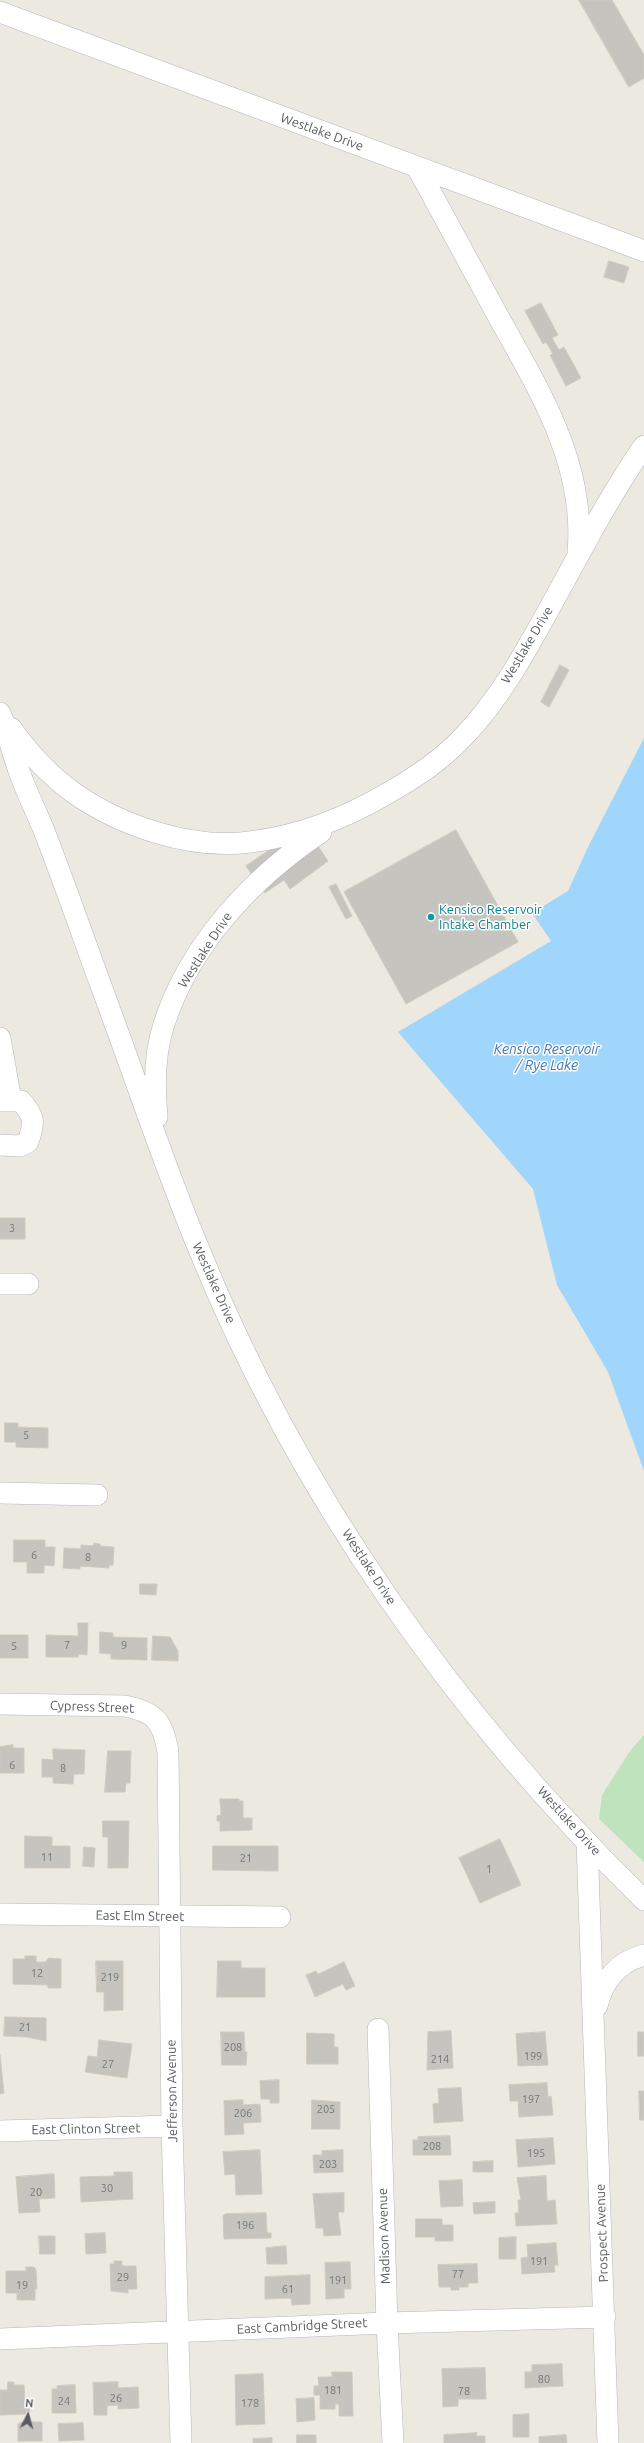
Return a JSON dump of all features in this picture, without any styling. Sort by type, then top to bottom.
[{"type":"street","name":"Westlake Drive","points":[[0,12],[644,251]]},
{"type":"street","points":[[417,167],[554,420],[572,473],[578,501],[580,530],[578,557]]},
{"type":"street","name":"Westlake Drive","points":[[173,1182],[158,1126],[154,1091],[157,1057],[164,1024],[178,990],[218,925],[241,897],[266,872],[308,841],[436,762],[464,736],[509,677],[612,495],[644,446]]},
{"type":"street","name":"Westlake Drive","points":[[0,711],[22,743],[47,770],[74,793],[106,812],[137,825],[171,835],[206,842],[248,842],[290,834],[331,821],[368,805]]},
{"type":"street","points":[[0,711],[18,770]]},
{"type":"street","points":[[0,746],[18,770]]},
{"type":"street","name":"Westlake Drive","points":[[18,770],[55,858],[198,1247],[254,1369],[313,1479],[385,1593],[456,1690],[587,1842],[644,1900]]},
{"type":"street","points":[[0,1038],[6,1101],[21,1101],[31,1112],[33,1126],[28,1142],[20,1146],[0,1145]]},
{"type":"street","points":[[0,1284],[28,1284]]},
{"type":"street","points":[[0,1493],[98,1494]]},
{"type":"street","name":"Cypress Street","points":[[0,1704],[125,1706],[140,1709],[152,1714],[160,1723],[166,1740]]},
{"type":"street","name":"Jefferson Avenue","points":[[166,1740],[168,1752],[172,2126],[181,2443]]},
{"type":"street","name":"Prospect Avenue","points":[[587,1842],[605,2317],[608,2443]]},
{"type":"street","name":"East Elm Street","points":[[0,1914],[280,1917]]},
{"type":"street","name":"Prospect Avenue","points":[[594,2022],[600,1990],[611,1974],[625,1963],[644,1955]]},
{"type":"street","name":"Madison Avenue","points":[[378,2029],[386,2322],[393,2443]]},
{"type":"street","name":"East Clinton Street","points":[[0,2131],[172,2126]]},
{"type":"street","name":"East Cambridge Street","points":[[0,2339],[386,2322],[605,2317]]},
{"type":"green space","points":[[644,1735],[644,1862],[599,1819],[602,1795],[630,1751]]},
{"type":"water","name":"Kensico Reservoir / Rye Lake","points":[[644,738],[644,1471],[608,1372],[557,1285],[533,1189],[398,1032],[551,941],[532,913],[568,891],[589,845]]},
{"type":"building","points":[[579,0],[612,0],[644,55],[644,78],[629,87]]},
{"type":"building","points":[[609,261],[629,267],[624,283],[604,277]]},
{"type":"building","points":[[541,303],[558,335],[552,338],[559,350],[564,347],[581,378],[566,386],[550,355],[553,354],[546,342],[543,344],[525,311]]},
{"type":"building","points":[[560,665],[569,670],[549,707],[541,702]]},
{"type":"building","name":"Kensico Reservoir Intake Chamber","points":[[456,830],[518,942],[406,1004],[344,892]]},
{"type":"building","points":[[295,833],[312,837],[328,861],[290,889],[284,880],[265,893],[246,866]]},
{"type":"building","points":[[336,884],[352,916],[346,919],[329,887]]},
{"type":"building","points":[[0,1218],[25,1218],[25,1239],[0,1239]]},
{"type":"building","points":[[5,1423],[18,1423],[18,1427],[48,1428],[48,1448],[16,1447],[16,1442],[5,1442]]},
{"type":"building","points":[[14,1540],[45,1540],[45,1547],[55,1547],[54,1566],[44,1565],[44,1573],[27,1573],[27,1562],[14,1562]]},
{"type":"building","points":[[94,1543],[100,1544],[100,1546],[114,1547],[113,1565],[109,1565],[109,1568],[80,1566],[80,1569],[63,1568],[64,1548],[81,1549],[81,1545],[93,1546]]},
{"type":"building","points":[[140,1584],[157,1584],[156,1595],[140,1594]]},
{"type":"building","points":[[78,1623],[88,1623],[87,1655],[78,1654],[78,1657],[46,1657],[46,1635],[78,1636]]},
{"type":"building","points":[[100,1632],[113,1633],[113,1637],[147,1638],[147,1660],[111,1659],[111,1654],[100,1653]]},
{"type":"building","points":[[0,1635],[28,1635],[28,1658],[0,1658]]},
{"type":"building","points":[[153,1636],[170,1637],[178,1651],[178,1661],[152,1660]]},
{"type":"building","points":[[13,1745],[13,1748],[24,1748],[24,1773],[0,1773],[0,1747]]},
{"type":"building","points":[[53,1749],[85,1750],[84,1774],[74,1774],[73,1784],[53,1783],[53,1777],[42,1777],[42,1759],[53,1760]]},
{"type":"building","points":[[108,1751],[131,1751],[130,1783],[126,1783],[125,1792],[105,1792]]},
{"type":"building","points":[[220,1799],[239,1799],[239,1801],[243,1801],[243,1818],[252,1818],[252,1830],[220,1831],[220,1821],[217,1821],[217,1816],[221,1815]]},
{"type":"building","points":[[103,1821],[129,1821],[128,1868],[108,1868],[108,1837],[103,1837]]},
{"type":"building","points":[[25,1836],[52,1837],[52,1846],[70,1846],[70,1868],[25,1868]]},
{"type":"building","points":[[500,1839],[521,1885],[480,1903],[459,1858]]},
{"type":"building","points":[[213,1846],[278,1846],[278,1871],[213,1870]]},
{"type":"building","points":[[84,1847],[95,1848],[94,1867],[83,1866]]},
{"type":"building","points":[[25,1956],[36,1956],[36,1962],[45,1962],[49,1958],[61,1959],[61,1988],[48,1988],[48,1985],[13,1984],[13,1959],[25,1959]]},
{"type":"building","points":[[96,1961],[123,1961],[123,2010],[104,2011],[104,1992],[97,1992]]},
{"type":"building","points":[[218,1961],[241,1961],[241,1968],[265,1968],[265,1997],[217,1997]]},
{"type":"building","points":[[344,1962],[355,1986],[346,1990],[343,1984],[315,1997],[306,1975],[316,1971],[318,1974]]},
{"type":"building","points":[[5,2017],[46,2018],[46,2041],[26,2037],[4,2036]]},
{"type":"building","points":[[451,2031],[453,2068],[427,2070],[428,2032]]},
{"type":"building","points":[[221,2032],[244,2032],[245,2052],[247,2052],[246,2065],[222,2065]]},
{"type":"building","points":[[545,2032],[548,2065],[518,2066],[516,2034]]},
{"type":"building","points":[[638,2032],[644,2032],[644,2056],[638,2056]]},
{"type":"building","points":[[307,2033],[334,2034],[334,2047],[338,2047],[338,2064],[307,2064]]},
{"type":"building","points":[[99,2040],[132,2044],[127,2078],[85,2072],[88,2056],[97,2057]]},
{"type":"building","points":[[0,2055],[4,2093],[0,2094]]},
{"type":"building","points":[[279,2080],[279,2103],[270,2103],[270,2099],[261,2099],[260,2081]]},
{"type":"building","points":[[547,2083],[548,2097],[551,2096],[553,2115],[519,2117],[518,2101],[510,2101],[509,2085]]},
{"type":"building","points":[[461,2088],[463,2121],[434,2123],[433,2104],[439,2103],[438,2089]]},
{"type":"building","points":[[639,2091],[644,2091],[644,2120],[640,2120]]},
{"type":"building","points":[[243,2100],[243,2105],[260,2104],[261,2122],[243,2123],[244,2134],[225,2135],[224,2101]]},
{"type":"building","points":[[312,2100],[340,2102],[340,2129],[312,2129]]},
{"type":"building","points":[[450,2136],[451,2155],[413,2155],[413,2140],[418,2140],[418,2137]]},
{"type":"building","points":[[553,2138],[555,2164],[518,2167],[516,2140]]},
{"type":"building","points":[[260,2150],[262,2194],[236,2195],[235,2174],[225,2175],[223,2152]]},
{"type":"building","points":[[343,2150],[343,2172],[314,2173],[313,2155],[322,2155],[322,2151]]},
{"type":"building","points":[[493,2161],[493,2172],[473,2172],[473,2162]]},
{"type":"building","points":[[114,2172],[132,2172],[133,2199],[81,2202],[80,2177],[114,2176]]},
{"type":"building","points":[[54,2174],[55,2198],[39,2199],[40,2212],[19,2213],[16,2177]]},
{"type":"building","points":[[546,2176],[547,2201],[555,2200],[557,2224],[516,2226],[515,2213],[519,2213],[518,2200],[521,2200],[517,2178]]},
{"type":"building","points":[[462,2180],[463,2206],[441,2207],[439,2181]]},
{"type":"building","points":[[344,2193],[344,2212],[338,2212],[341,2235],[324,2236],[323,2228],[316,2228],[313,2194]]},
{"type":"building","points":[[495,2202],[495,2213],[474,2214],[473,2203]]},
{"type":"building","points":[[266,2213],[267,2233],[271,2233],[271,2238],[224,2239],[223,2216],[225,2214]]},
{"type":"building","points":[[416,2219],[442,2219],[442,2225],[453,2225],[453,2241],[435,2241],[435,2237],[416,2237]]},
{"type":"building","points":[[105,2233],[106,2253],[86,2254],[85,2234]]},
{"type":"building","points":[[39,2236],[55,2236],[55,2254],[40,2254]]},
{"type":"building","points":[[516,2237],[516,2259],[499,2259],[499,2238]]},
{"type":"building","points":[[556,2243],[558,2265],[554,2265],[555,2272],[522,2274],[521,2258],[528,2257],[527,2245]]},
{"type":"building","points":[[286,2246],[287,2264],[267,2264],[266,2248]]},
{"type":"building","points":[[114,2261],[122,2261],[122,2266],[136,2266],[137,2289],[128,2289],[128,2293],[111,2291],[110,2264],[114,2264]]},
{"type":"building","points":[[350,2262],[351,2289],[344,2289],[344,2298],[326,2299],[325,2263]]},
{"type":"building","points":[[477,2264],[478,2283],[468,2283],[468,2287],[459,2287],[459,2290],[451,2290],[451,2287],[439,2287],[438,2265]]},
{"type":"building","points":[[26,2267],[34,2267],[36,2270],[37,2289],[35,2289],[35,2300],[17,2300],[17,2293],[6,2293],[6,2271],[26,2271]]},
{"type":"building","points":[[310,2275],[310,2304],[292,2305],[291,2298],[265,2299],[265,2277]]},
{"type":"building","points":[[562,2364],[563,2386],[525,2388],[525,2372],[532,2372],[532,2365]]},
{"type":"building","points":[[485,2368],[486,2399],[458,2399],[458,2406],[443,2407],[442,2369]]},
{"type":"building","points":[[332,2372],[352,2372],[353,2416],[339,2416],[339,2404],[335,2404],[335,2409],[320,2409],[320,2395],[314,2395],[314,2386],[319,2386],[318,2377],[332,2377]]},
{"type":"building","points":[[263,2374],[265,2424],[236,2425],[235,2375]]},
{"type":"building","points":[[8,2382],[14,2382],[14,2385],[24,2385],[25,2405],[29,2405],[30,2411],[26,2411],[26,2414],[0,2415],[0,2390],[7,2390]]},
{"type":"building","points":[[118,2382],[118,2388],[138,2387],[139,2408],[118,2409],[118,2405],[107,2406],[107,2415],[94,2415],[93,2383]]},
{"type":"building","points":[[75,2385],[76,2413],[52,2413],[52,2389],[57,2389],[57,2386]]},
{"type":"building","points":[[314,2398],[315,2420],[297,2422],[296,2399]]},
{"type":"building","points":[[529,2414],[529,2437],[513,2437],[513,2415]]},
{"type":"building","points":[[22,2422],[42,2422],[42,2441],[18,2441],[18,2424]]},
{"type":"building","points":[[83,2423],[84,2440],[59,2441],[58,2424]]},
{"type":"building","points":[[477,2433],[476,2436],[485,2436],[485,2443],[444,2443],[444,2435]]},
{"type":"building","points":[[297,2435],[316,2435],[316,2443],[297,2443]]},
{"type":"building","points":[[566,2435],[567,2443],[539,2443],[539,2437]]},
{"type":"building","points":[[272,2438],[272,2443],[253,2443],[253,2439]]},
{"type":"place","name":"Kensico Reservoir Intake Chamber","points":[[431,917]]}]
